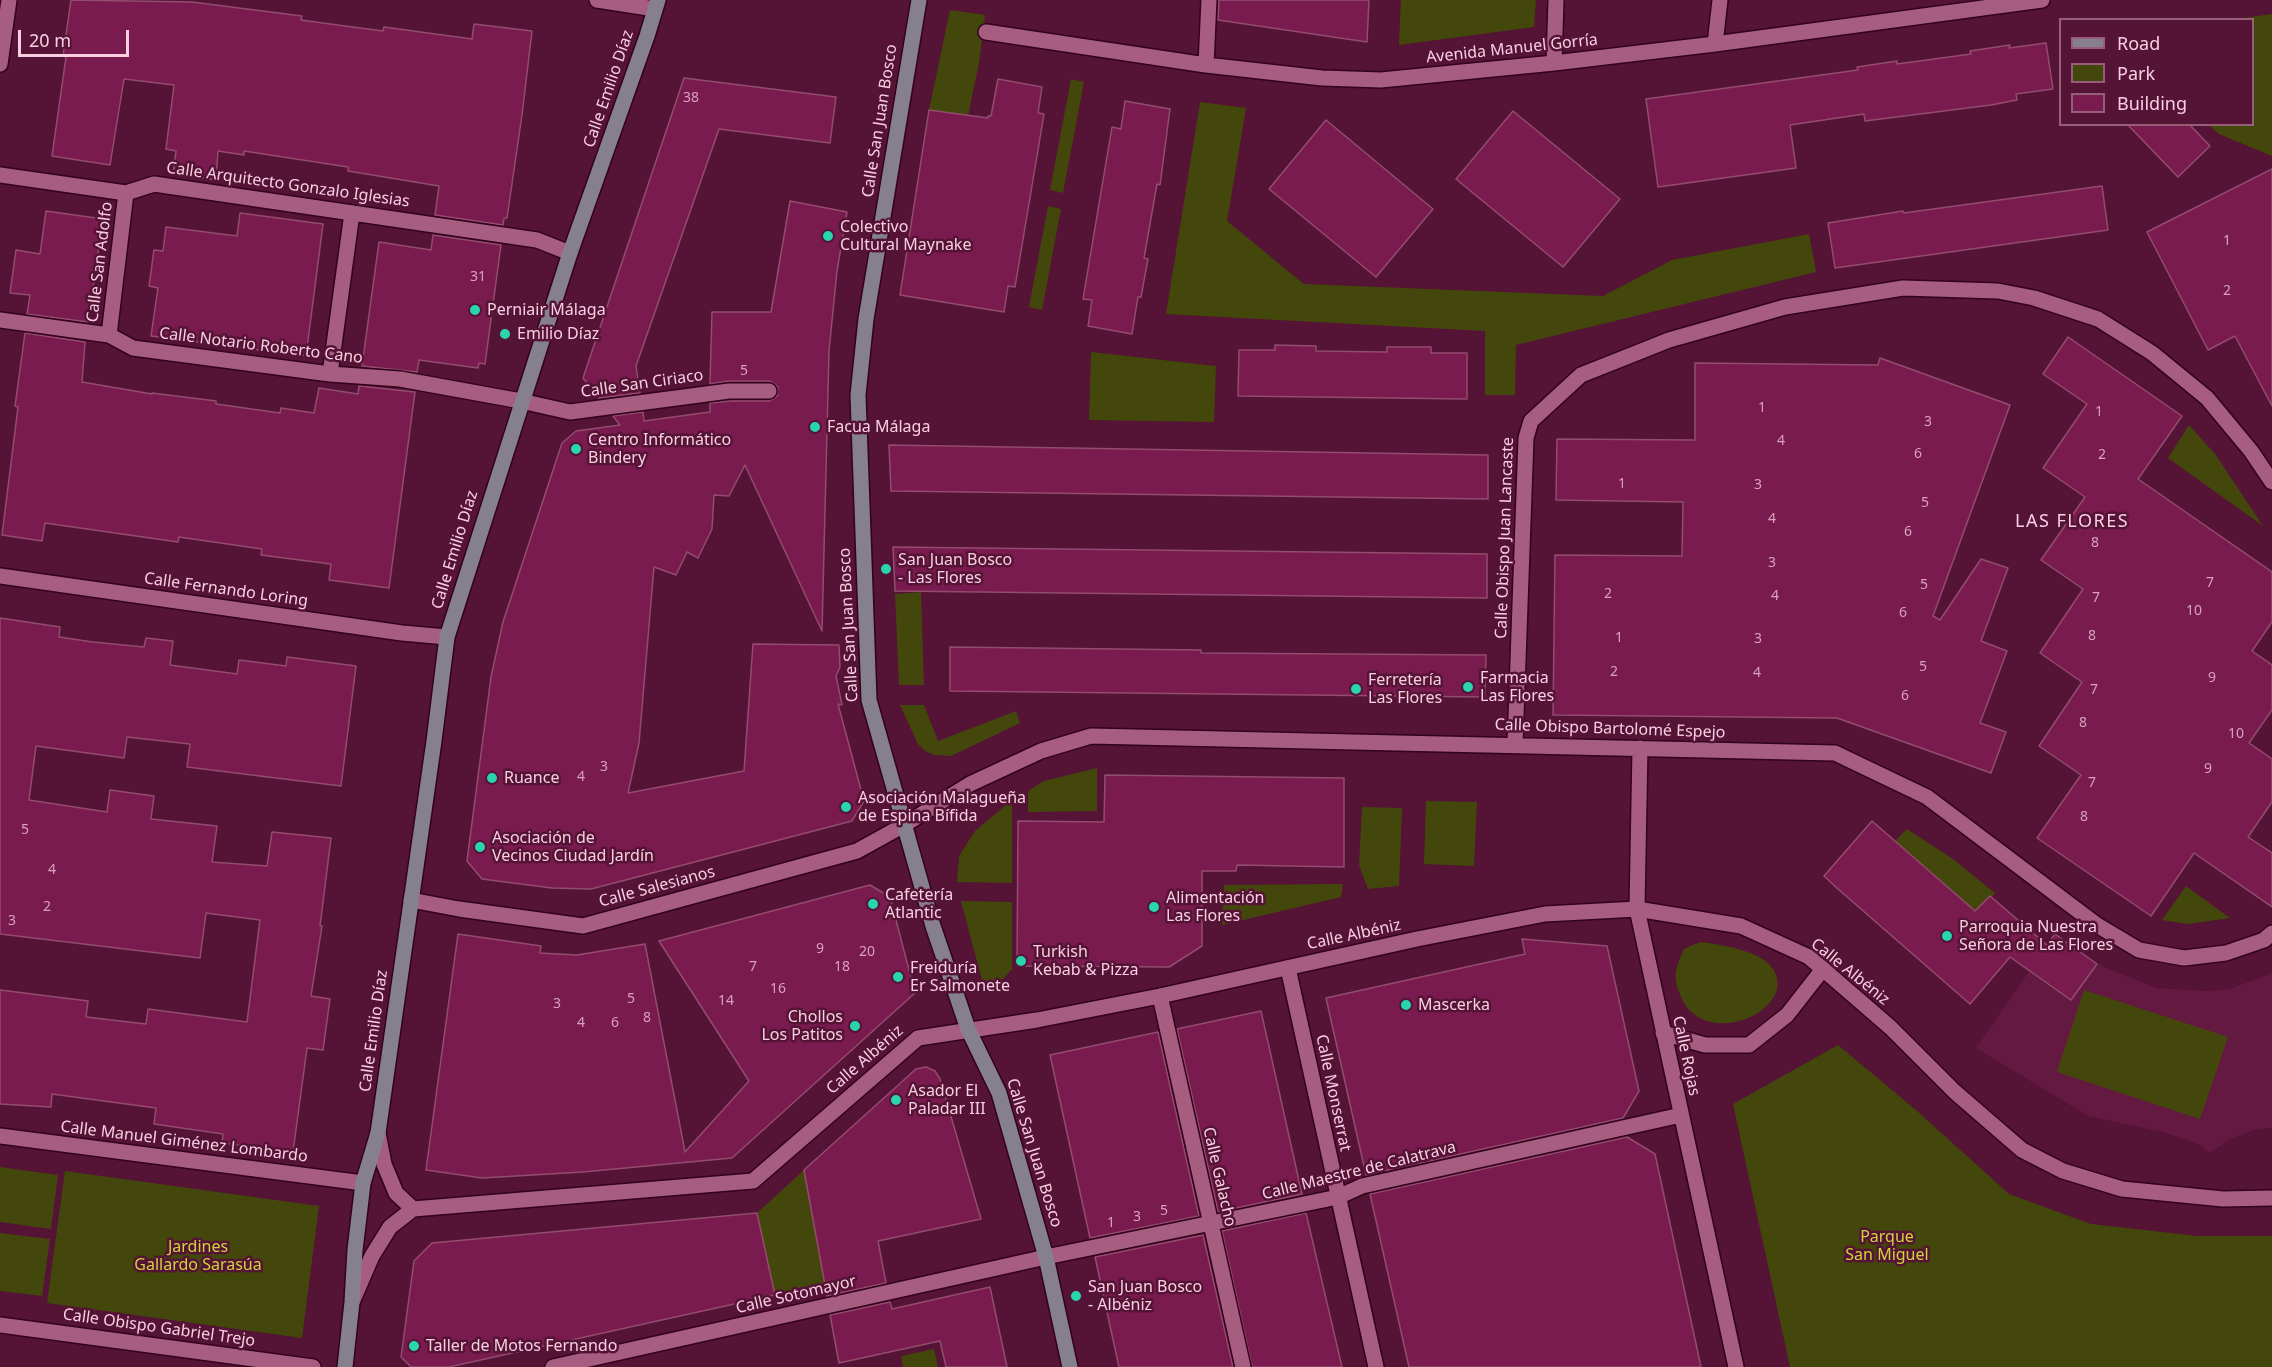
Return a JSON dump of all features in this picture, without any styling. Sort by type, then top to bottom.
[{"type":"main road","name":"Calle San Juan Bosco","points":[[920,0],[910,46],[866,319],[858,395],[869,700],[933,926],[968,1029],[999,1093],[1046,1257],[1070,1367]]},
{"type":"main road","name":"Calle Emilio Díaz","points":[[345,1367],[363,1183],[378,1133],[447,637],[570,253],[657,4]]},
{"type":"street","points":[[0,64],[9,0]]},
{"type":"street","points":[[597,0],[657,4]]},
{"type":"street","points":[[1206,64],[1209,0]]},
{"type":"street","points":[[1554,63],[1556,0]]},
{"type":"street","points":[[1715,44],[1720,0]]},
{"type":"street","name":"Avenida Manuel Gorría","points":[[986,32],[1206,64],[1322,78],[1381,81],[1715,44],[2042,0]]},
{"type":"street","name":"Calle Arquitecto Gonzalo Iglesias","points":[[0,175],[126,193],[154,184],[537,240],[570,253]]},
{"type":"street","name":"Calle San Adolfo","points":[[109,335],[126,193]]},
{"type":"street","points":[[330,374],[352,213]]},
{"type":"street","name":"Calle Obispo Juan Lancaste","points":[[1515,744],[1526,438],[1531,421],[1581,375],[1669,340],[1785,308],[1903,288],[1998,291],[2034,298],[2098,319],[2152,353],[2207,398],[2251,451],[2272,482]]},
{"type":"street","name":"Calle Notario Roberto Cano","points":[[0,320],[109,335],[133,348],[330,374],[400,379],[521,401]]},
{"type":"street","name":"Calle San Ciriaco","points":[[521,401],[570,412],[729,391],[769,391]]},
{"type":"street","name":"Calle Fernando Loring","points":[[0,576],[402,633],[447,637]]},
{"type":"street","name":"Calle Obispo Bartolomé Espejo","points":[[904,825],[978,780],[1041,751],[1091,736],[1835,753],[1927,797],[2097,926],[2139,950],[2184,958],[2226,954],[2264,940],[2272,933]]},
{"type":"street","name":"Calle Rojas","points":[[1640,748],[1637,909],[1736,1367]]},
{"type":"street","name":"Calle Salesianos","points":[[411,900],[583,926],[857,851],[904,825]]},
{"type":"street","name":"Calle Albéniz","points":[[413,1209],[753,1181],[918,1038],[1037,1020],[1160,996],[1417,939],[1545,915],[1637,909],[1741,926],[1809,957],[1891,1028],[1955,1092],[2022,1150],[2063,1172],[2122,1189],[2223,1199],[2272,1198]]},
{"type":"street","name":"Calle Monserrat","points":[[1288,968],[1376,1367]]},
{"type":"street","points":[[1663,1033],[1705,1045],[1749,1045],[1787,1016],[1823,969]]},
{"type":"street","name":"Calle Galacho","points":[[1160,996],[1243,1367]]},
{"type":"street","name":"Calle Maestre de Calatrava","points":[[1046,1257],[1338,1197],[1362,1186],[1681,1115]]},
{"type":"street","name":"Calle Emilio Díaz","points":[[352,1302],[372,1256],[390,1227],[413,1209],[396,1193],[384,1164],[378,1133]]},
{"type":"street","name":"Calle Manuel Giménez Lombardo","points":[[0,1136],[363,1183]]},
{"type":"street","name":"Calle Sotomayor","points":[[553,1367],[1046,1257]]},
{"type":"street","name":"Calle Obispo Gabriel Trejo","points":[[0,1326],[313,1367]]},
{"type":"shaded area","points":[[2055,934],[2097,964],[2157,988],[2207,991],[2230,989],[2272,973],[2272,1128],[2257,1129],[2232,1138],[2210,1153],[2198,1144],[2163,1132],[2088,1116],[1976,1048]]},
{"type":"green space","points":[[1401,0],[1536,0],[1534,27],[1399,45]]},
{"type":"green space","points":[[950,10],[985,15],[979,63],[968,116],[929,110]]},
{"type":"green space","points":[[2272,14],[2272,156],[2219,134],[2210,126],[2254,126],[2254,18],[2243,18]]},
{"type":"green space","points":[[1071,79],[1084,82],[1063,193],[1050,190]]},
{"type":"green space","points":[[1200,102],[1246,108],[1227,221],[1304,284],[1603,296],[1672,260],[1809,234],[1816,272],[1516,345],[1515,395],[1485,395],[1485,331],[1166,314]]},
{"type":"green space","points":[[1048,206],[1061,209],[1042,310],[1029,307]]},
{"type":"green space","points":[[1091,352],[1216,366],[1214,422],[1089,420]]},
{"type":"green space","points":[[2189,425],[2215,454],[2263,526],[2168,458]]},
{"type":"green space","points":[[921,592],[924,685],[899,685],[895,594]]},
{"type":"green space","points":[[900,705],[924,705],[938,741],[1016,711],[1020,723],[951,756],[934,755],[925,751],[918,744]]},
{"type":"green space","points":[[1097,768],[1097,811],[1028,812],[1028,791],[1044,781]]},
{"type":"green space","points":[[1012,800],[1012,883],[957,882],[959,856],[975,831]]},
{"type":"green space","points":[[1426,801],[1477,802],[1474,866],[1424,864]]},
{"type":"green space","points":[[1362,807],[1402,808],[1399,886],[1368,889],[1359,865]]},
{"type":"green space","points":[[1907,829],[1953,859],[1995,893],[1992,897],[1989,896],[1975,911],[1895,841]]},
{"type":"green space","points":[[1343,884],[1341,897],[1222,925],[1224,885]]},
{"type":"green space","points":[[2186,886],[2230,918],[2188,924],[2162,920]]},
{"type":"green space","points":[[961,901],[1012,902],[1012,969],[994,989],[983,984]]},
{"type":"green space","points":[[1700,942],[1746,951],[1769,964],[1777,979],[1775,994],[1766,1007],[1750,1017],[1732,1023],[1713,1023],[1696,1016],[1683,1001],[1677,986],[1676,975],[1684,949]]},
{"type":"green space","points":[[2084,990],[2228,1037],[2200,1119],[2057,1072]]},
{"type":"green space","name":"Parque San Miguel","points":[[1838,1045],[1916,1110],[2009,1194],[2091,1224],[2198,1236],[2272,1236],[2272,1367],[1790,1367],[1733,1104]]},
{"type":"green space","points":[[0,1167],[58,1175],[51,1229],[0,1222]]},
{"type":"green space","points":[[804,1170],[826,1284],[772,1296],[757,1213]]},
{"type":"green space","name":"Jardines Gallardo Sarasúa","points":[[65,1171],[319,1206],[302,1338],[47,1303]]},
{"type":"green space","points":[[0,1233],[50,1239],[42,1296],[0,1291]]},
{"type":"green space","points":[[934,1349],[938,1367],[903,1367],[901,1356]]},
{"type":"building","points":[[71,0],[192,2],[302,16],[301,20],[345,26],[383,31],[384,27],[472,39],[474,24],[532,31],[507,218],[504,218],[503,225],[435,215],[439,186],[348,171],[348,167],[244,151],[244,155],[218,151],[216,180],[173,174],[176,151],[166,149],[174,85],[124,79],[110,165],[52,156],[66,57],[63,56]]},
{"type":"building","points":[[1219,0],[1369,0],[1367,42],[1218,20]]},
{"type":"building","points":[[2046,43],[2053,89],[2016,94],[2017,100],[1991,105],[1865,121],[1864,114],[1790,125],[1796,168],[1658,187],[1646,99],[1858,70],[1857,67],[1897,61],[1897,64],[1971,54],[1970,51],[2010,45],[2009,48]]},
{"type":"building","points":[[684,78],[836,97],[830,143],[719,129],[636,366],[640,393],[599,398],[583,378]]},
{"type":"building","points":[[998,79],[1042,87],[1038,113],[1044,114],[1015,287],[1008,286],[1004,312],[900,295],[929,110],[988,118],[991,116]]},
{"type":"building","points":[[1125,101],[1170,109],[1160,185],[1157,184],[1144,258],[1148,259],[1141,297],[1138,297],[1132,334],[1088,326],[1092,300],[1083,299],[1112,127],[1121,129]]},
{"type":"building","points":[[1513,111],[1620,199],[1563,267],[1456,179]]},
{"type":"building","points":[[1326,120],[1433,209],[1376,277],[1269,189]]},
{"type":"building","points":[[2129,126],[2191,126],[2210,146],[2178,177]]},
{"type":"building","points":[[2272,169],[2272,406],[2235,336],[2208,350],[2147,232]]},
{"type":"building","points":[[2102,186],[2108,230],[1835,268],[1828,223],[1903,211],[1904,213]]},
{"type":"building","points":[[790,201],[847,212],[837,271],[829,351],[822,631],[745,465],[729,496],[714,495],[712,529],[698,558],[687,552],[676,575],[654,567],[639,743],[628,793],[744,771],[753,644],[839,645],[840,667],[836,676],[842,705],[838,704],[864,801],[852,821],[591,889],[552,888],[482,879],[467,861],[491,677],[503,622],[562,443],[576,431],[620,425],[613,416],[643,412],[644,421],[710,412],[710,403],[769,401],[777,396],[778,387],[770,381],[729,381],[710,384],[712,312],[771,312]]},
{"type":"building","points":[[46,211],[103,219],[88,322],[27,314],[30,295],[10,293],[16,250],[40,254]]},
{"type":"building","points":[[240,213],[323,224],[306,356],[151,336],[158,288],[149,286],[154,250],[163,251],[166,227],[237,236]]},
{"type":"building","points":[[433,235],[501,245],[485,364],[479,363],[478,368],[419,360],[417,372],[362,366],[379,242],[431,250]]},
{"type":"building","points":[[25,333],[85,342],[82,382],[152,394],[216,401],[216,404],[280,413],[281,408],[314,413],[319,388],[358,394],[359,386],[415,392],[389,588],[329,580],[331,564],[261,555],[262,549],[179,537],[178,542],[45,523],[42,541],[2,535]]},
{"type":"building","points":[[2068,337],[2182,416],[2138,479],[2272,572],[2272,622],[2252,651],[2272,665],[2272,710],[2249,743],[2272,759],[2272,802],[2248,837],[2272,853],[2272,907],[2194,853],[2151,916],[2037,838],[2081,775],[2039,746],[2082,682],[2040,653],[2083,589],[2041,560],[2085,497],[2043,468],[2087,404],[2043,374]]},
{"type":"building","points":[[1275,345],[1316,346],[1316,351],[1387,352],[1387,347],[1431,347],[1431,353],[1467,353],[1467,399],[1238,396],[1239,350],[1275,350]]},
{"type":"building","points":[[1880,358],[2010,405],[1933,616],[1940,620],[1981,559],[2008,568],[1981,641],[2007,651],[1980,723],[2006,732],[1991,773],[1837,718],[1553,715],[1555,555],[1682,556],[1683,502],[1556,500],[1557,439],[1695,440],[1695,363],[1878,365]]},
{"type":"building","points":[[889,445],[1488,455],[1488,499],[891,491]]},
{"type":"building","points":[[893,547],[1487,554],[1487,598],[895,591]]},
{"type":"building","points":[[0,618],[60,627],[59,637],[93,642],[144,647],[146,638],[173,641],[170,665],[237,674],[239,660],[286,666],[287,657],[356,666],[341,786],[187,767],[190,744],[127,737],[124,758],[36,746],[29,800],[107,812],[110,790],[154,796],[151,819],[217,826],[212,862],[267,866],[272,832],[331,838],[320,926],[322,926],[311,996],[330,999],[323,1050],[307,1048],[293,1152],[222,1143],[223,1134],[154,1124],[156,1108],[52,1094],[51,1107],[0,1104],[0,990],[88,1001],[86,1017],[146,1024],[148,1009],[247,1022],[260,920],[206,913],[200,958],[0,934]]},
{"type":"building","points":[[950,647],[1201,650],[1201,653],[1486,655],[1485,697],[950,691]]},
{"type":"building","points":[[1105,775],[1344,778],[1344,867],[1237,865],[1236,871],[1202,871],[1202,946],[1169,967],[1017,966],[1018,821],[1104,822]]},
{"type":"building","name":"Parroquia Nuestra Señora de Las Flores","points":[[1872,821],[1975,911],[1990,896],[2047,945],[2055,934],[2097,964],[2071,1000],[2010,957],[1970,1004],[1838,889],[1824,876]]},
{"type":"building","points":[[870,885],[890,897],[915,993],[732,1158],[583,1172],[482,1178],[426,1170],[458,934],[541,946],[540,953],[577,955],[645,944],[685,1152],[749,1081],[659,941]]},
{"type":"building","points":[[1522,939],[1607,946],[1639,1091],[1623,1118],[1366,1175],[1326,998],[1525,954]]},
{"type":"building","points":[[1261,1011],[1302,1194],[1218,1212],[1177,1029]]},
{"type":"building","points":[[1158,1032],[1199,1216],[1090,1238],[1050,1055]]},
{"type":"building","points":[[926,1067],[935,1071],[940,1079],[981,1219],[878,1241],[886,1283],[827,1296],[804,1170],[916,1069]]},
{"type":"building","points":[[1627,1137],[1655,1154],[1701,1367],[1409,1367],[1370,1194]]},
{"type":"building","points":[[757,1213],[775,1295],[449,1367],[411,1367],[401,1357],[414,1261],[432,1243]]},
{"type":"building","points":[[1306,1213],[1342,1367],[1252,1367],[1222,1231]]},
{"type":"building","points":[[1203,1235],[1233,1367],[1119,1367],[1095,1257]]},
{"type":"building","points":[[990,1287],[1007,1367],[946,1367],[940,1341],[839,1363],[830,1315],[890,1302],[892,1309]]},
{"type":"place","name":"Colectivo Cultural Maynake","points":[[828,236]]},
{"type":"place","name":"Perniair Málaga","points":[[475,310]]},
{"type":"place","name":"Emilio Díaz","points":[[505,334]]},
{"type":"place","name":"Facua Málaga","points":[[815,427]]},
{"type":"place","name":"Centro Informático Bindery","points":[[576,449]]},
{"type":"place","name":"San Juan Bosco - Las Flores","points":[[886,569]]},
{"type":"place","name":"Farmacia Las Flores","points":[[1468,687]]},
{"type":"place","name":"Ferretería Las Flores","points":[[1356,689]]},
{"type":"place","name":"Ruance","points":[[492,778]]},
{"type":"place","name":"Asociación Malagueña de Espina Bífida","points":[[846,807]]},
{"type":"place","name":"Asociación de Vecinos Ciudad Jardín","points":[[480,847]]},
{"type":"place","name":"Cafetería Atlantic","points":[[873,904]]},
{"type":"place","name":"Alimentación Las Flores","points":[[1154,907]]},
{"type":"place","name":"Parroquia Nuestra Señora de Las Flores","points":[[1947,936]]},
{"type":"place","name":"Turkish Kebab & Pizza","points":[[1021,961]]},
{"type":"place","name":"Freiduría Er Salmonete","points":[[898,977]]},
{"type":"place","name":"Mascerka","points":[[1406,1005]]},
{"type":"place","name":"Chollos Los Patitos","points":[[855,1026]]},
{"type":"place","name":"Asador El Paladar III","points":[[896,1100]]},
{"type":"place","name":"San Juan Bosco - Albéniz","points":[[1076,1296]]},
{"type":"place","name":"Taller de Motos Fernando","points":[[414,1346]]},
{"type":"district","name":"LAS FLORES","points":[[2072,522]]}]
